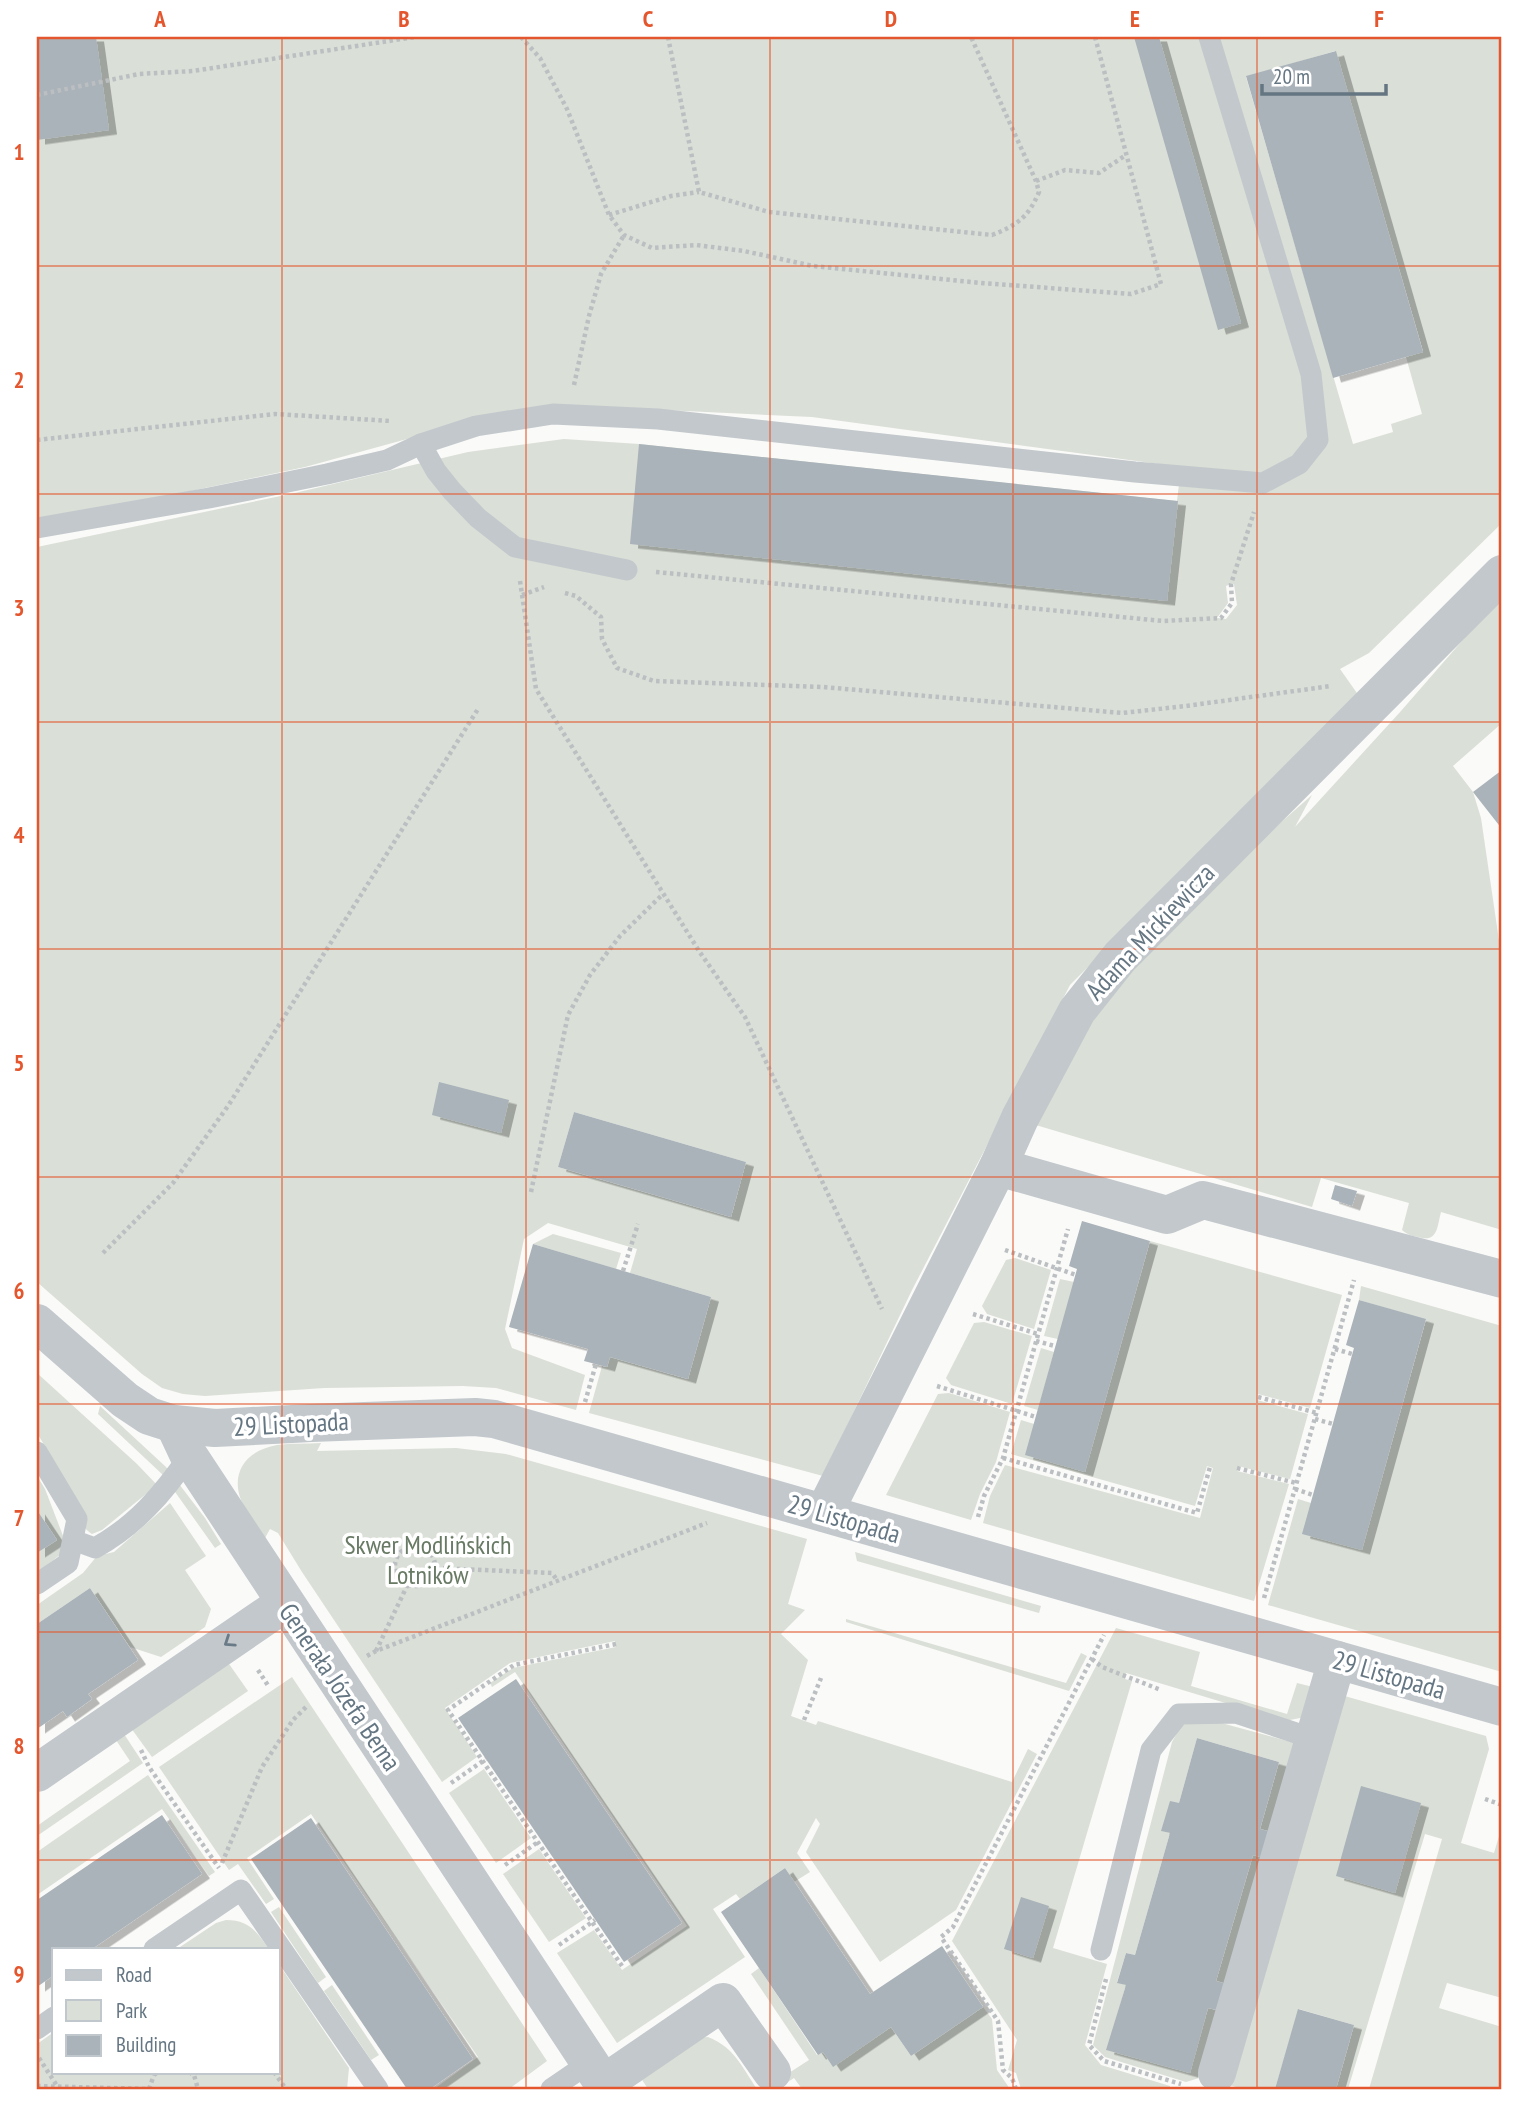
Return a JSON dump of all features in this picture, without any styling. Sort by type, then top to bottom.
[{"type":"street","name":"Adama Mickiewicza","points":[[824,1513],[1020,1118],[1077,1011],[1120,957],[1502,574]]},
{"type":"street","points":[[998,1167],[1167,1215],[1203,1200],[1502,1279]]},
{"type":"street","points":[[38,1327],[125,1400],[181,1440]]},
{"type":"street","name":"29 Listopada","points":[[181,1440],[215,1428],[494,1419],[1502,1707]]},
{"type":"street","name":"Generała Józefa Bema","points":[[181,1440],[285,1603],[600,2079]]},
{"type":"street","points":[[37,1773],[285,1603]]},
{"type":"street","points":[[1201,2079],[1314,1739],[1337,1660]]},
{"type":"street","points":[[600,2079],[723,2002],[772,2072]]},
{"type":"lane","points":[[37,528],[327,474],[387,460],[421,444],[476,426],[553,414],[658,419],[1135,472],[1263,483],[1299,464],[1318,440],[1311,374],[1209,37]]},
{"type":"lane","points":[[421,444],[436,471],[452,491],[478,518],[515,547],[627,570]]},
{"type":"lane","points":[[73,1540],[95,1548],[114,1538],[148,1509],[166,1489],[181,1440]]},
{"type":"lane","points":[[37,1452],[77,1519],[68,1563],[37,1584]]},
{"type":"lane","points":[[1101,1950],[1151,1750],[1179,1714],[1236,1713],[1314,1739]]},
{"type":"lane","points":[[155,1948],[241,1890],[378,2089]]},
{"type":"lane","points":[[37,2029],[52,2018]]},
{"type":"lane","points":[[551,2089],[600,2079]]},
{"type":"path","points":[[37,95],[139,74],[193,71],[415,37]]},
{"type":"path","points":[[521,37],[540,58],[567,109],[609,215],[625,235],[652,248],[696,245],[744,251],[813,266],[981,283],[1131,294],[1161,284],[1095,37]]},
{"type":"path","points":[[668,37],[699,192]]},
{"type":"path","points":[[609,215],[671,195],[699,192],[769,212],[992,235],[1015,226],[1028,212],[1039,192],[971,37]]},
{"type":"path","points":[[1035,181],[1065,170],[1099,173],[1126,155]]},
{"type":"path","points":[[568,414],[601,274],[625,235]]},
{"type":"path","points":[[37,440],[275,414],[393,421]]},
{"type":"path","points":[[627,570],[1163,621],[1221,618],[1232,603],[1231,583],[1263,483]]},
{"type":"path","points":[[515,547],[536,689],[699,951],[745,1017],[903,1355]]},
{"type":"path","points":[[522,596],[545,586],[576,596],[601,617],[602,639],[617,668],[654,681],[823,687],[1122,713],[1332,686]]},
{"type":"path","points":[[103,1253],[173,1183],[228,1106],[478,709]]},
{"type":"path","points":[[531,1192],[568,1015],[590,975],[620,936],[663,894]]},
{"type":"path","points":[[975,1528],[984,1496],[1003,1458],[1079,1190]]},
{"type":"path","points":[[623,1271],[638,1224]]},
{"type":"path","points":[[1005,1250],[1076,1275]]},
{"type":"path","points":[[1260,1610],[1349,1298]]},
{"type":"path","points":[[973,1314],[1038,1334]]},
{"type":"path","points":[[1036,1340],[1055,1346]]},
{"type":"path","points":[[1335,1349],[1352,1354]]},
{"type":"path","points":[[584,1403],[596,1364]]},
{"type":"path","points":[[937,1386],[1036,1417]]},
{"type":"path","points":[[1258,1396],[1317,1413]]},
{"type":"path","points":[[1315,1419],[1333,1424]]},
{"type":"path","points":[[1003,1458],[1197,1513],[1210,1467]]},
{"type":"path","points":[[1237,1468],[1295,1486],[1313,1495]]},
{"type":"path","points":[[357,1662],[376,1651],[711,1521]]},
{"type":"path","points":[[410,1545],[423,1546],[433,1555],[436,1568],[431,1580],[420,1587],[407,1586],[397,1577],[394,1564],[399,1552],[410,1545]]},
{"type":"path","points":[[436,1568],[552,1573],[558,1580]]},
{"type":"path","points":[[376,1651],[407,1586]]},
{"type":"path","points":[[1016,2089],[1013,2078],[1003,2070],[998,2021],[941,1937],[953,1927],[1106,1631]]},
{"type":"path","points":[[616,1644],[514,1665],[448,1710],[540,1841],[622,1966]]},
{"type":"path","points":[[1092,1659],[1102,1667],[1159,1688],[1179,1714]]},
{"type":"path","points":[[804,1720],[821,1678]]},
{"type":"path","points":[[224,1863],[262,1766],[293,1720],[309,1703]]},
{"type":"path","points":[[118,1717],[236,1893]]},
{"type":"path","points":[[441,1789],[484,1760]]},
{"type":"path","points":[[1485,1799],[1502,1805]]},
{"type":"path","points":[[496,1871],[540,1841]]},
{"type":"path","points":[[549,1952],[594,1922]]},
{"type":"path","points":[[1107,1978],[1089,2045],[1104,2061],[1201,2079]]},
{"type":"path","points":[[37,2055],[59,2089]]},
{"type":"path","points":[[275,2074],[286,2089]]},
{"type":"path","points":[[37,2086],[59,2089],[149,2089]]},
{"type":"green space","points":[[37,37],[1502,37],[1502,523],[1369,653],[1340,669],[1359,696],[1070,985],[912,1290],[823,1476],[589,1413],[602,1366],[607,1367],[610,1357],[688,1379],[711,1297],[630,1273],[637,1249],[548,1223],[524,1239],[505,1329],[512,1348],[585,1375],[576,1410],[496,1388],[463,1386],[324,1388],[205,1396],[183,1394],[162,1388],[142,1374],[37,1282],[37,547],[295,493],[468,452],[564,439],[639,444],[1177,501],[1181,467],[812,417],[643,409],[458,425],[305,467],[129,504],[37,520]],"holes":[[[1335,51],[1423,351],[1406,357],[1422,414],[1391,424],[1393,432],[1353,444],[1246,77]],[[1234,584],[1237,605],[1226,619],[1217,618],[1228,603],[1226,586]],[[574,1112],[746,1162],[731,1217],[558,1167]]]},
{"type":"green space","points":[[1502,595],[1502,723],[1453,766],[1473,792],[1481,818],[1502,954],[1502,1230],[1441,1212],[1433,1236],[1416,1237],[1402,1230],[1409,1203],[1321,1178],[1312,1207],[1029,1123],[1131,954],[1312,795],[1295,827]]},
{"type":"green space","points":[[553,1234],[621,1253],[616,1269],[533,1244]]},
{"type":"green space","points":[[1150,1241],[1342,1295],[1310,1408],[1258,1394],[1257,1400],[1308,1414],[1290,1479],[1238,1466],[1237,1471],[1289,1484],[1254,1601],[983,1523],[990,1496],[1005,1465],[1200,1518],[1213,1468],[1207,1466],[1195,1506],[1011,1454],[1021,1420],[1034,1424],[1085,1471]]},
{"type":"green space","points":[[1015,1258],[1051,1270],[1034,1329],[987,1314],[982,1306],[1006,1260]]},
{"type":"green space","points":[[1060,1279],[1074,1282],[1058,1339],[1044,1336]]},
{"type":"green space","points":[[1361,1286],[1502,1326],[1502,1672],[1268,1605],[1298,1499],[1311,1503],[1362,1549],[1426,1320],[1359,1300]]},
{"type":"green space","points":[[984,1322],[1032,1336],[1012,1404],[951,1385],[946,1378],[974,1323]]},
{"type":"green space","points":[[1041,1348],[1054,1352],[1038,1410],[1024,1406]]},
{"type":"green space","points":[[37,1373],[157,1485],[102,1530],[92,1534],[83,1523],[82,1508],[37,1433]]},
{"type":"green space","points":[[949,1393],[1010,1412],[996,1462],[971,1520],[886,1495],[938,1394]]},
{"type":"green space","points":[[100,1406],[166,1467],[221,1544],[215,1548],[163,1475],[98,1414]]},
{"type":"green space","name":"Skwer Modlińskich Lotników","points":[[321,1443],[317,1451],[456,1448],[506,1454],[807,1539],[788,1604],[805,1610],[781,1634],[808,1660],[791,1716],[816,1725],[818,1721],[1012,1782],[1028,1749],[1037,1754],[956,1910],[880,1962],[806,1852],[820,1824],[816,1818],[797,1853],[810,1872],[794,1882],[785,1868],[740,1899],[736,1894],[713,1909],[745,1957],[617,2043],[557,1953],[594,1930],[622,1970],[687,1926],[515,1672],[492,1687],[490,1683],[513,1668],[616,1647],[615,1641],[510,1663],[445,1708],[477,1757],[442,1782],[278,1533],[270,1529],[265,1538],[241,1500],[238,1480],[240,1471],[250,1457],[277,1445]]},
{"type":"green space","points":[[37,1476],[45,1489],[65,1541],[61,1554],[37,1573],[37,1553],[57,1540],[37,1510]]},
{"type":"green space","points":[[170,1503],[206,1556],[185,1570],[211,1609],[205,1627],[161,1657],[130,1647],[90,1588],[37,1624],[37,1605],[83,1573],[97,1556],[114,1552]]},
{"type":"green space","points":[[855,1552],[1041,1606],[1039,1613],[857,1561]]},
{"type":"green space","points":[[846,1619],[1066,1683],[1081,1653],[1087,1656],[1069,1691],[846,1622]]},
{"type":"green space","points":[[1116,1628],[1200,1652],[1191,1686],[1287,1714],[1297,1683],[1313,1687],[1310,1716],[1285,1721],[1126,1673],[1125,1679],[1132,1681],[1053,1948],[1107,1964],[1085,2045],[1101,2065],[1170,2086],[1170,2089],[1021,2089],[1016,2073],[1008,2070],[1017,2040],[952,1941]]},
{"type":"green space","points":[[229,1664],[248,1691],[152,1757],[131,1728]]},
{"type":"green space","points":[[292,1677],[547,2061],[509,2089],[434,2089],[478,2057],[311,1814],[247,1858],[274,1899],[266,1904],[238,1864],[229,1870],[159,1767]]},
{"type":"green space","points":[[1341,1695],[1486,1736],[1489,1749],[1461,1843],[1494,1853],[1502,1826],[1502,1998],[1447,1983],[1439,2008],[1502,2027],[1502,2089],[1369,2089],[1442,1839],[1425,1834],[1348,2089],[1336,2089],[1354,2025],[1299,2009],[1275,2089],[1244,2089],[1229,2085]]},
{"type":"green space","points":[[1203,1718],[1302,1745],[1275,1833],[1260,1829],[1279,1762],[1197,1738],[1179,1803],[1162,1831],[1170,1833],[1135,1955],[1126,1953],[1117,1982],[1126,1985],[1107,2050],[1189,2072],[1208,2008],[1224,2012],[1199,2078],[1186,2082],[1105,2057],[1093,2045],[1172,1742],[1182,1724]]},
{"type":"green space","points":[[124,1734],[143,1763],[37,1836],[37,1826],[130,1761],[116,1740]]},
{"type":"green space","points":[[484,1769],[531,1838],[496,1863],[449,1793]]},
{"type":"green space","points":[[148,1775],[215,1872],[209,1876],[162,1809],[37,1895],[37,1852]]},
{"type":"green space","points":[[539,1849],[586,1918],[549,1942],[503,1874]]},
{"type":"green space","points":[[1253,1855],[1267,1859],[1230,1985],[1216,1981]]},
{"type":"green space","points":[[279,1907],[326,1977],[318,1983],[271,1912]]},
{"type":"green space","points":[[226,1920],[241,1922],[256,1932],[268,1948],[178,1948],[216,1923]]},
{"type":"green space","points":[[280,1966],[349,2068],[347,2089],[37,2089],[37,2044],[52,2033],[52,2074],[280,2074]]},
{"type":"green space","points":[[759,1968],[817,2055],[823,2052],[833,2066],[891,2027],[911,2056],[983,2007],[992,2019],[997,2070],[1010,2089],[802,2089],[794,2078],[777,2089],[764,2089],[809,2060],[751,1974]]},
{"type":"green space","points":[[332,1985],[379,2055],[371,2060],[324,1991]]},
{"type":"green space","points":[[708,2037],[731,2052],[757,2089],[648,2089],[639,2075],[693,2038]]},
{"type":"building","points":[[37,37],[96,37],[109,130],[37,140]]},
{"type":"building","points":[[1134,37],[1159,37],[1241,323],[1218,330]]},
{"type":"building","points":[[1336,51],[1423,352],[1333,378],[1246,76]]},
{"type":"building","points":[[639,444],[1178,501],[1167,601],[630,544]]},
{"type":"building","points":[[1502,770],[1502,829],[1473,792]]},
{"type":"building","points":[[439,1082],[509,1100],[501,1133],[432,1115]]},
{"type":"building","points":[[574,1112],[746,1162],[731,1217],[558,1167]]},
{"type":"building","points":[[1335,1185],[1357,1191],[1352,1206],[1331,1199]]},
{"type":"building","points":[[1082,1221],[1150,1241],[1085,1472],[1025,1455],[1077,1269],[1069,1266]]},
{"type":"building","points":[[533,1244],[711,1297],[688,1379],[610,1357],[607,1367],[584,1361],[588,1349],[509,1327]]},
{"type":"building","points":[[1359,1300],[1426,1319],[1362,1550],[1302,1534],[1354,1348],[1346,1345]]},
{"type":"building","points":[[37,1510],[57,1540],[37,1553]]},
{"type":"building","points":[[90,1588],[138,1660],[88,1694],[92,1699],[67,1717],[63,1711],[37,1729],[37,1624]]},
{"type":"building","points":[[516,1679],[682,1923],[624,1962],[458,1718]]},
{"type":"building","points":[[1197,1738],[1279,1762],[1260,1829],[1275,1833],[1267,1859],[1253,1855],[1216,1981],[1230,1985],[1222,2011],[1208,2008],[1190,2073],[1106,2050],[1126,1985],[1117,1983],[1126,1953],[1135,1955],[1170,1833],[1161,1831],[1170,1801],[1179,1803]]},
{"type":"building","points":[[1361,1786],[1421,1803],[1395,1893],[1336,1876]]},
{"type":"building","points":[[162,1815],[202,1874],[93,1948],[52,1948],[52,1976],[37,1987],[37,1900]]},
{"type":"building","points":[[311,1818],[473,2059],[430,2089],[407,2089],[251,1859]]},
{"type":"building","points":[[785,1868],[870,1994],[942,1946],[983,2007],[911,2056],[891,2027],[833,2067],[823,2052],[818,2055],[721,1912]]},
{"type":"building","points":[[1021,1897],[1049,1906],[1033,1958],[1004,1949]]},
{"type":"building","points":[[1298,2009],[1354,2025],[1336,2089],[1275,2089]]}]
